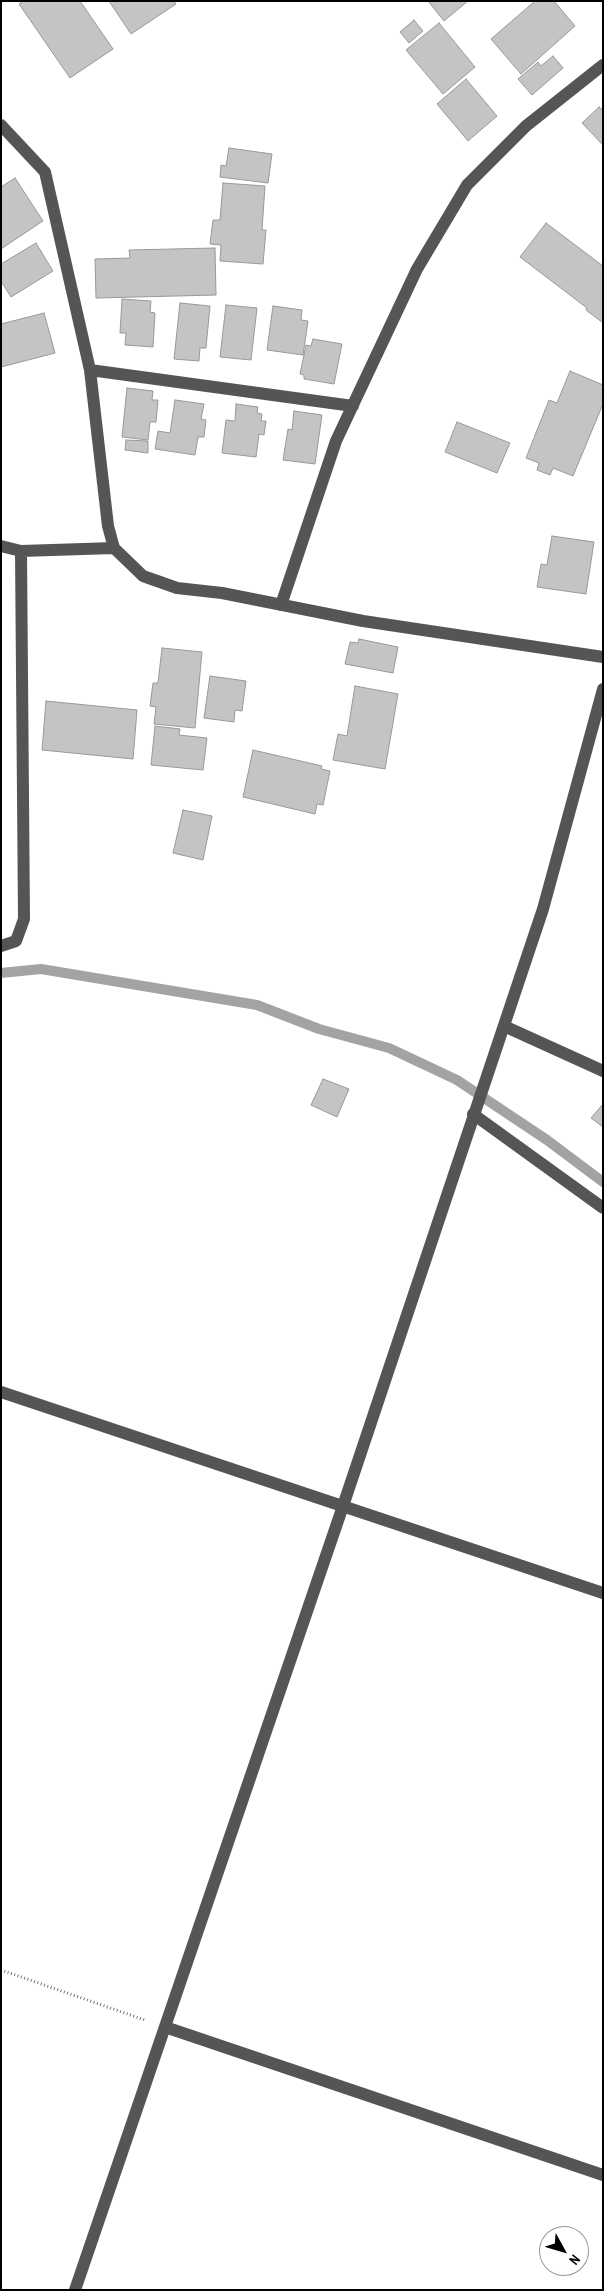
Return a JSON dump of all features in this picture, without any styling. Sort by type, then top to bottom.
[{"type":"street","points":[[281,605],[336,442],[417,269],[467,185],[526,126],[603,65]]},
{"type":"street","points":[[1,125],[45,172],[90,370],[108,526],[114,548],[143,576],[177,588],[222,593],[363,621],[603,657]]},
{"type":"street","points":[[90,370],[352,406]]},
{"type":"street","points":[[1,546],[21,551],[114,548]]},
{"type":"street","points":[[1,946],[16,941],[24,920],[21,551]]},
{"type":"street","points":[[75,2290],[343,1506],[543,909],[603,689]]},
{"type":"street","points":[[504,1026],[603,1071]]},
{"type":"street","points":[[473,1114],[603,1208]]},
{"type":"street","points":[[1,1392],[603,1594]]},
{"type":"street","points":[[165,2027],[603,2175]]},
{"type":"path","points":[[1,1970],[165,2027]]},
{"type":"building","points":[[23,1],[80,1],[113,49],[70,78],[19,4]]},
{"type":"building","points":[[109,1],[174,1],[176,4],[131,34]]},
{"type":"building","points":[[428,1],[468,1],[444,21]]},
{"type":"building","points":[[535,1],[554,1],[575,26],[521,74],[491,39]]},
{"type":"building","points":[[414,20],[423,31],[409,43],[400,32]]},
{"type":"building","points":[[439,23],[475,67],[443,94],[406,50]]},
{"type":"building","points":[[553,56],[563,68],[532,95],[518,79],[538,62],[541,66]]},
{"type":"building","points":[[466,79],[497,116],[468,141],[437,104]]},
{"type":"building","points":[[599,107],[603,110],[603,145],[582,123]]},
{"type":"building","points":[[229,148],[272,154],[268,183],[220,177],[221,165],[226,166]]},
{"type":"building","points":[[15,178],[43,221],[1,249],[1,187]]},
{"type":"building","points":[[223,183],[265,186],[262,230],[266,230],[263,264],[220,261],[221,245],[210,244],[213,220],[220,220]]},
{"type":"building","points":[[546,223],[603,266],[603,323],[586,310],[587,308],[520,257]]},
{"type":"building","points":[[36,243],[53,271],[11,297],[1,281],[1,264]]},
{"type":"building","points":[[215,248],[216,295],[96,298],[95,259],[130,258],[129,250]]},
{"type":"building","points":[[122,299],[151,301],[150,312],[155,313],[153,347],[125,345],[126,333],[120,333]]},
{"type":"building","points":[[180,303],[210,306],[206,348],[200,348],[199,361],[174,359]]},
{"type":"building","points":[[226,305],[257,308],[251,360],[220,357]]},
{"type":"building","points":[[273,306],[302,310],[301,320],[308,321],[303,355],[267,350]]},
{"type":"building","points":[[44,313],[55,353],[1,367],[1,324]]},
{"type":"building","points":[[313,339],[342,344],[334,384],[304,379],[304,375],[300,374],[306,345],[311,346]]},
{"type":"building","points":[[570,371],[603,385],[603,404],[573,476],[553,468],[550,475],[537,470],[539,463],[526,458],[549,400],[557,403]]},
{"type":"building","points":[[127,388],[153,391],[152,400],[158,400],[156,422],[150,422],[148,440],[122,437]]},
{"type":"building","points":[[175,400],[204,404],[201,419],[206,420],[204,437],[198,437],[195,455],[155,449],[158,431],[170,433]]},
{"type":"building","points":[[236,404],[258,407],[257,413],[262,414],[261,421],[266,421],[264,435],[259,434],[256,457],[222,453],[226,420],[235,421]]},
{"type":"building","points":[[294,411],[322,415],[315,464],[283,460],[288,429],[292,430]]},
{"type":"building","points":[[457,422],[510,443],[497,473],[445,452]]},
{"type":"building","points":[[126,440],[148,441],[148,453],[125,450]]},
{"type":"building","points":[[552,536],[594,542],[586,594],[537,587],[541,564],[547,565]]},
{"type":"building","points":[[359,639],[398,647],[393,673],[345,664],[350,642],[358,643]]},
{"type":"building","points":[[162,648],[202,652],[195,728],[154,724],[156,707],[150,706],[153,683],[158,683]]},
{"type":"building","points":[[210,676],[246,681],[242,711],[235,710],[234,722],[204,718]]},
{"type":"building","points":[[355,686],[398,694],[385,769],[333,760],[338,734],[347,736]]},
{"type":"building","points":[[46,701],[137,710],[133,759],[42,750]]},
{"type":"building","points":[[155,726],[180,729],[179,735],[207,738],[203,770],[151,765]]},
{"type":"building","points":[[253,750],[322,766],[321,769],[330,771],[323,805],[317,804],[315,814],[243,797]]},
{"type":"building","points":[[183,810],[212,816],[203,860],[173,853]]},
{"type":"building","points":[[323,1079],[349,1089],[337,1117],[311,1105]]},
{"type":"building","points":[[603,1104],[603,1127],[591,1118]]},
{"type":"waterway","points":[[1,973],[41,969],[257,1005],[319,1029],[389,1048],[457,1080],[547,1140],[603,1182]]}]
